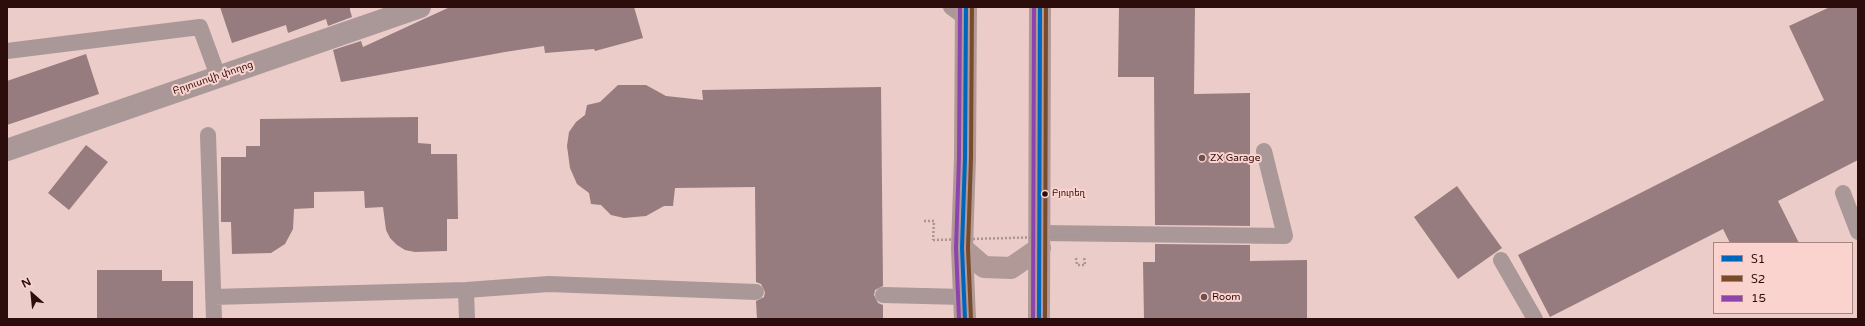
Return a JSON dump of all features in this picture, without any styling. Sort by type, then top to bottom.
[{"type":"main road","points":[[1039,319],[1040,7]]},
{"type":"main road","points":[[961,11],[965,158],[962,248],[965,319]]},
{"type":"main road","points":[[962,248],[984,267],[1011,268],[1040,240]]},
{"type":"street","name":"Բրյուսովի փողոց","points":[[7,150],[420,7]]},
{"type":"lane","points":[[7,51],[200,27],[218,76]]},
{"type":"lane","points":[[208,135],[214,319]]},
{"type":"lane","points":[[1040,240],[1285,236],[1264,151]]},
{"type":"lane","points":[[1843,193],[1858,232]]},
{"type":"lane","points":[[1501,260],[1534,319]]},
{"type":"lane","points":[[213,297],[466,290],[549,284],[756,292]]},
{"type":"lane","points":[[466,290],[467,319]]},
{"type":"lane","points":[[883,295],[964,296]]},
{"type":"path","points":[[924,222],[934,221],[933,240],[1083,236]]},
{"type":"building","points":[[220,7],[350,7],[352,17],[328,26],[326,19],[288,33],[286,25],[232,43]]},
{"type":"building","points":[[450,7],[634,7],[643,38],[595,51],[594,49],[545,53],[544,46],[341,82],[333,50],[361,41],[363,47]]},
{"type":"building","name":"ZX Garage","points":[[1119,7],[1195,7],[1194,94],[1250,93],[1250,226],[1155,225],[1154,77],[1118,77]]},
{"type":"building","points":[[1830,7],[1858,7],[1858,160],[1778,201],[1798,242],[1730,242],[1723,229],[1550,317],[1518,255],[1824,100],[1789,26]]},
{"type":"building","points":[[86,54],[99,94],[7,125],[7,81]]},
{"type":"building","points":[[618,85],[646,85],[666,96],[703,100],[702,90],[881,87],[883,286],[875,290],[874,295],[878,303],[883,305],[883,319],[757,319],[756,301],[764,297],[765,292],[761,284],[756,282],[755,187],[675,188],[673,206],[664,206],[646,216],[624,218],[611,215],[601,205],[591,204],[589,193],[577,184],[570,168],[567,146],[569,132],[576,122],[585,115],[587,105],[600,102]]},
{"type":"building","points":[[418,117],[418,143],[431,144],[431,154],[457,154],[458,219],[447,219],[447,251],[415,252],[405,250],[397,245],[390,238],[386,230],[383,207],[365,208],[364,191],[314,192],[314,208],[294,209],[293,229],[285,244],[271,253],[232,254],[231,222],[221,222],[221,157],[246,157],[246,146],[260,146],[260,119]]},
{"type":"building","points":[[86,145],[108,162],[69,210],[48,193]]},
{"type":"building","points":[[1457,186],[1502,248],[1458,279],[1414,217]]},
{"type":"building","points":[[1155,244],[1250,245],[1250,261],[1307,260],[1307,319],[1144,319],[1143,262],[1155,262]]},
{"type":"building","points":[[97,270],[162,270],[162,281],[193,281],[193,319],[97,319]]},
{"type":"transit line","name":"15","points":[[959,319],[956,248],[959,158],[960,7]]},
{"type":"transit line","name":"Տ1","points":[[965,319],[962,248],[965,158],[966,7]]},
{"type":"transit line","name":"Տ2","points":[[971,319],[968,248],[971,158],[972,7]]},
{"type":"transit line","name":"15","points":[[1033,319],[1034,7]]},
{"type":"transit line","name":"Տ1","points":[[1039,319],[1040,7]]},
{"type":"transit line","name":"Տ2","points":[[1045,319],[1046,7]]},
{"type":"place","name":"ZX Garage","points":[[1202,158]]},
{"type":"place","name":"Բյուրեղ","points":[[1045,194]]},
{"type":"place","name":"Room","points":[[1204,297]]}]
